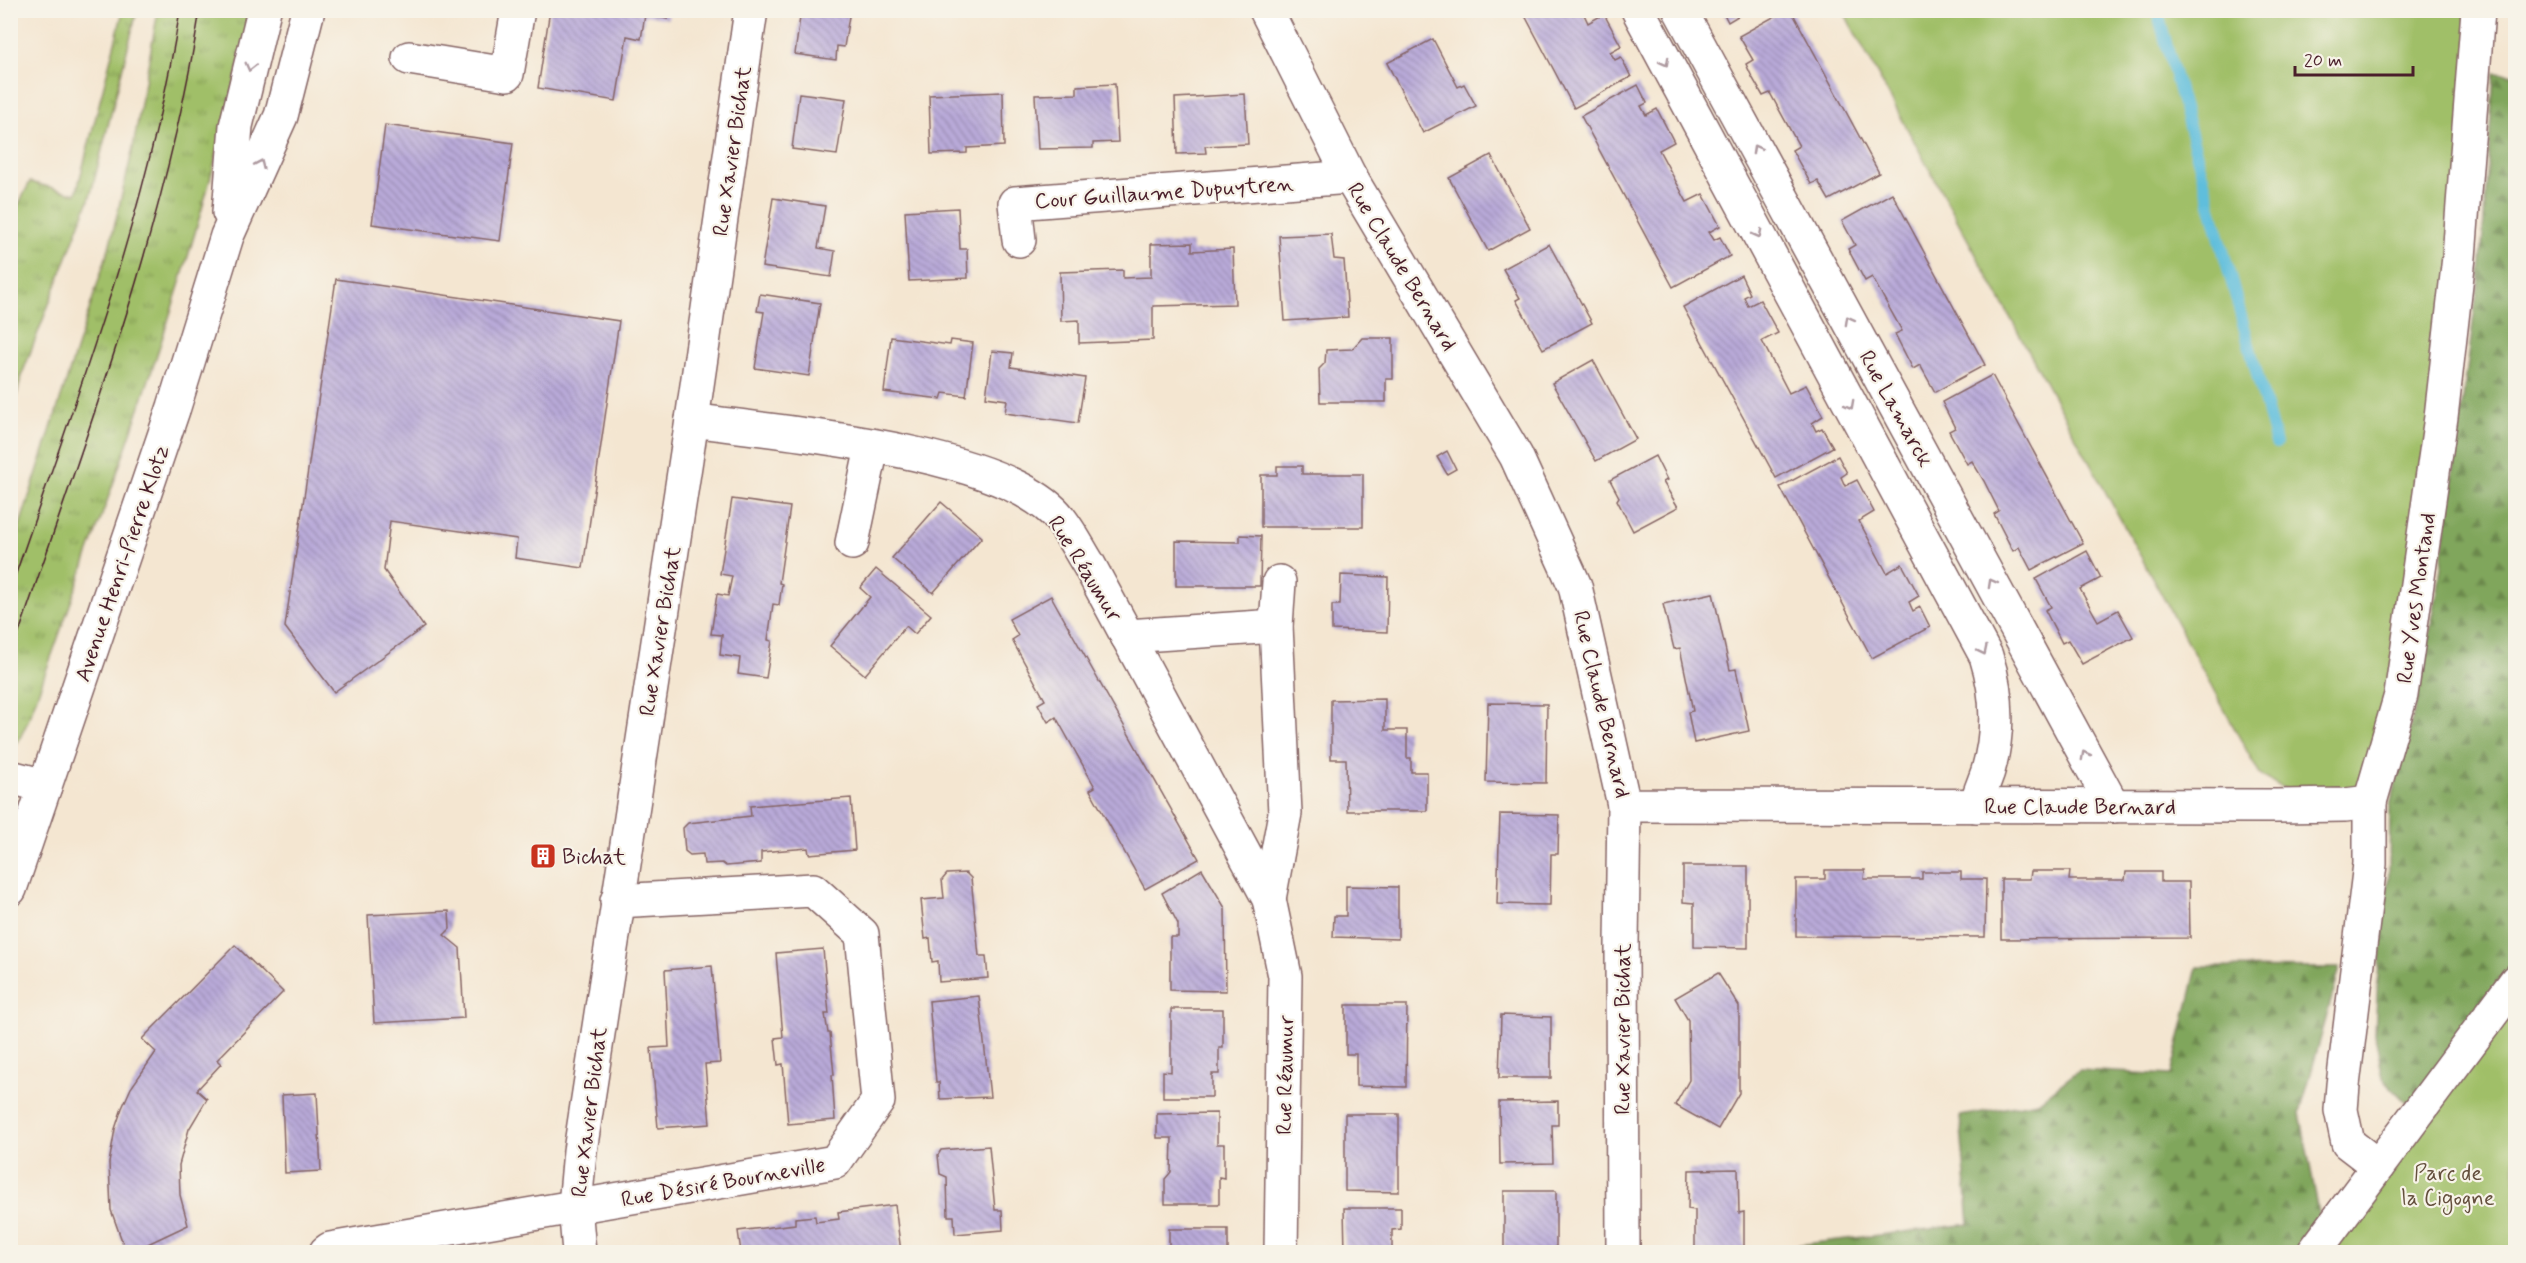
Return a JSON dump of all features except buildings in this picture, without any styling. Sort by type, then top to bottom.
[{"type":"street","name":"Avenue Henri-Pierre Klotz","points":[[227,236],[236,126],[264,10]]},
{"type":"street","name":"Avenue Henri-Pierre Klotz","points":[[10,889],[174,407],[227,236],[281,116],[308,10]]},
{"type":"street","points":[[409,58],[507,74],[518,10]]},
{"type":"street","name":"Rue Xavier Bichat","points":[[579,1252],[575,1206],[580,1151],[692,420],[751,10]]},
{"type":"street","name":"Rue Claude Bernard","points":[[1266,10],[1350,177],[1516,456],[1575,586],[1624,805],[2315,806],[2370,802]]},
{"type":"street","name":"Rue Lamarck","points":[[1638,10],[1986,656],[1995,692],[1996,723],[1988,772],[1979,788],[1977,806]]},
{"type":"street","name":"Rue Lamarck","points":[[1680,10],[2113,806]]},
{"type":"street","name":"Rue Yves Montand","points":[[2378,1166],[2348,1143],[2341,1110],[2370,864],[2370,802],[2401,695],[2440,428],[2459,257],[2478,10]]},
{"type":"street","name":"Cour Guillaume Dupuytren","points":[[1019,240],[1015,203],[1350,177]]},
{"type":"street","name":"Rue Réaumur","points":[[692,420],[872,447],[992,475],[1039,500],[1055,513],[1089,565],[1269,899],[1285,976],[1281,1252]]},
{"type":"street","points":[[852,543],[872,447]]},
{"type":"street","name":"Rue Réaumur","points":[[1269,899],[1285,813],[1276,626],[1279,582]]},
{"type":"street","name":"Rue Réaumur","points":[[1127,636],[1276,626]]},
{"type":"street","points":[[10,777],[45,786]]},
{"type":"street","name":"Rue Xavier Bichat","points":[[1623,1252],[1624,805]]},
{"type":"street","name":"Rue Désiré Bourneville","points":[[326,1252],[330,1249],[835,1162],[878,1101],[862,934],[813,890],[617,901]]},
{"type":"street","points":[[2314,1252],[2516,981]]},
{"type":"green space","points":[[123,11],[137,11],[90,197],[21,377],[11,421],[11,219],[30,182],[76,194]]},
{"type":"green space","points":[[158,11],[251,11],[212,173],[158,351],[28,721],[19,740],[11,747],[11,553],[109,248],[132,153]]},
{"type":"green space","points":[[1843,11],[2478,11],[2459,257],[2370,802],[2315,806],[2260,775]]},
{"type":"green space","points":[[2494,73],[2515,75],[2515,981],[2417,1113],[2383,1079],[2375,1034],[2378,975],[2389,873],[2390,806],[2416,703],[2438,590],[2481,262]]},
{"type":"green space","points":[[2197,967],[2340,968],[2300,1113],[2324,1239],[2314,1252],[1798,1252],[1798,1245],[1969,1224],[1960,1116],[2038,1102],[2079,1070],[2171,1075]]},
{"type":"green space","name":"Parc de la Cigogne","points":[[2515,981],[2515,1252],[2314,1252]]},
{"type":"waterway","points":[[2157,10],[2276,443]]},
{"type":"tram line","points":[[10,591],[84,376],[130,231],[150,158],[180,10]]},
{"type":"tram line","points":[[10,659],[93,419],[143,257],[166,176],[185,93],[200,10]]},
{"type":"place","name":"Bichat","points":[[543,856]]}]
